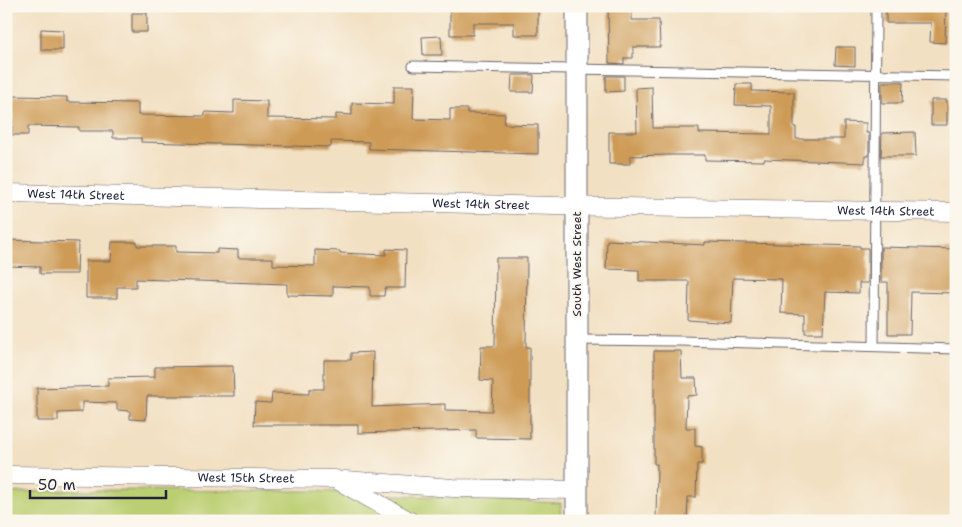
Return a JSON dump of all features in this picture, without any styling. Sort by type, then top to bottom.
[{"type":"street","name":"South West Street","points":[[577,6],[577,521]]},
{"type":"street","name":"West 14th Street","points":[[6,193],[576,206],[956,212]]},
{"type":"street","name":"West 15th Street","points":[[6,475],[335,480],[406,486],[576,490]]},
{"type":"street","name":"West 15th Street","points":[[335,480],[410,521]]},
{"type":"lane","points":[[874,346],[876,6]]},
{"type":"lane","points":[[413,66],[956,76]]},
{"type":"lane","points":[[577,340],[956,349]]},
{"type":"green space","points":[[69,490],[316,491],[561,503],[560,521],[6,521],[6,493]]},
{"type":"building","points":[[450,6],[538,6],[538,35],[514,35],[514,23],[473,23],[473,35],[450,35]]},
{"type":"building","points":[[608,6],[632,6],[632,20],[659,20],[660,47],[633,47],[633,58],[624,58],[624,64],[609,63]]},
{"type":"building","points":[[886,6],[946,6],[945,43],[930,42],[931,23],[886,23]]},
{"type":"building","points":[[132,13],[147,13],[147,32],[132,32]]},
{"type":"building","points":[[41,29],[63,30],[63,50],[41,50]]},
{"type":"building","points":[[441,36],[442,55],[423,55],[422,37]]},
{"type":"building","points":[[836,47],[855,47],[855,66],[835,65]]},
{"type":"building","points":[[512,75],[534,75],[533,92],[511,92]]},
{"type":"building","points":[[606,76],[624,76],[624,91],[606,92]]},
{"type":"building","points":[[882,82],[903,82],[902,103],[882,103]]},
{"type":"building","points":[[736,84],[752,84],[752,91],[794,92],[796,139],[844,139],[844,122],[866,123],[866,133],[869,133],[869,156],[865,156],[865,163],[764,159],[764,161],[705,160],[705,155],[668,155],[630,156],[630,164],[609,164],[609,132],[637,132],[636,88],[652,87],[653,128],[699,128],[699,133],[771,134],[771,106],[735,105]]},
{"type":"building","points":[[394,86],[414,86],[413,119],[450,120],[450,109],[467,109],[467,113],[505,114],[504,124],[538,125],[538,154],[369,149],[369,142],[331,141],[331,147],[141,142],[141,138],[113,138],[113,131],[79,131],[79,127],[28,126],[28,135],[12,135],[13,96],[67,97],[67,102],[138,103],[138,115],[205,116],[205,112],[234,113],[234,100],[267,101],[267,118],[336,119],[336,114],[352,115],[352,103],[394,104]]},
{"type":"building","points":[[931,100],[947,100],[947,125],[931,125]]},
{"type":"building","points":[[915,132],[916,156],[881,156],[882,133]]},
{"type":"building","points":[[6,240],[78,242],[77,274],[40,274],[40,267],[6,266]]},
{"type":"building","points":[[607,240],[705,245],[705,242],[860,246],[860,248],[868,248],[868,283],[859,283],[859,293],[825,292],[823,333],[805,333],[805,314],[781,313],[782,279],[733,278],[731,323],[688,320],[689,281],[639,281],[639,270],[606,269]]},
{"type":"building","points":[[112,242],[137,242],[137,246],[176,246],[176,252],[217,253],[217,249],[238,250],[238,258],[273,258],[273,265],[315,266],[315,250],[386,255],[386,249],[406,250],[405,288],[385,288],[384,296],[370,296],[370,287],[333,286],[333,296],[287,295],[287,284],[136,279],[136,287],[117,287],[117,298],[86,298],[86,261],[111,261]]},
{"type":"building","points":[[881,247],[956,249],[956,293],[911,292],[910,334],[888,334],[888,282],[881,282]]},
{"type":"building","points":[[496,258],[527,258],[526,347],[530,347],[530,439],[476,438],[476,430],[358,433],[358,425],[254,425],[255,402],[271,403],[272,393],[309,394],[309,389],[324,389],[324,360],[351,360],[351,353],[373,352],[372,407],[445,404],[445,410],[492,411],[493,381],[480,380],[481,346],[495,346]]},
{"type":"building","points":[[654,351],[681,351],[682,378],[696,378],[697,395],[687,396],[686,428],[695,428],[695,446],[702,447],[702,464],[697,464],[696,497],[688,497],[687,521],[656,521],[657,464],[654,464]]},
{"type":"building","points":[[233,366],[234,396],[147,396],[146,420],[130,419],[130,411],[117,410],[117,403],[82,402],[82,412],[58,413],[58,421],[37,421],[37,388],[108,386],[108,378],[155,377],[155,367]]}]
